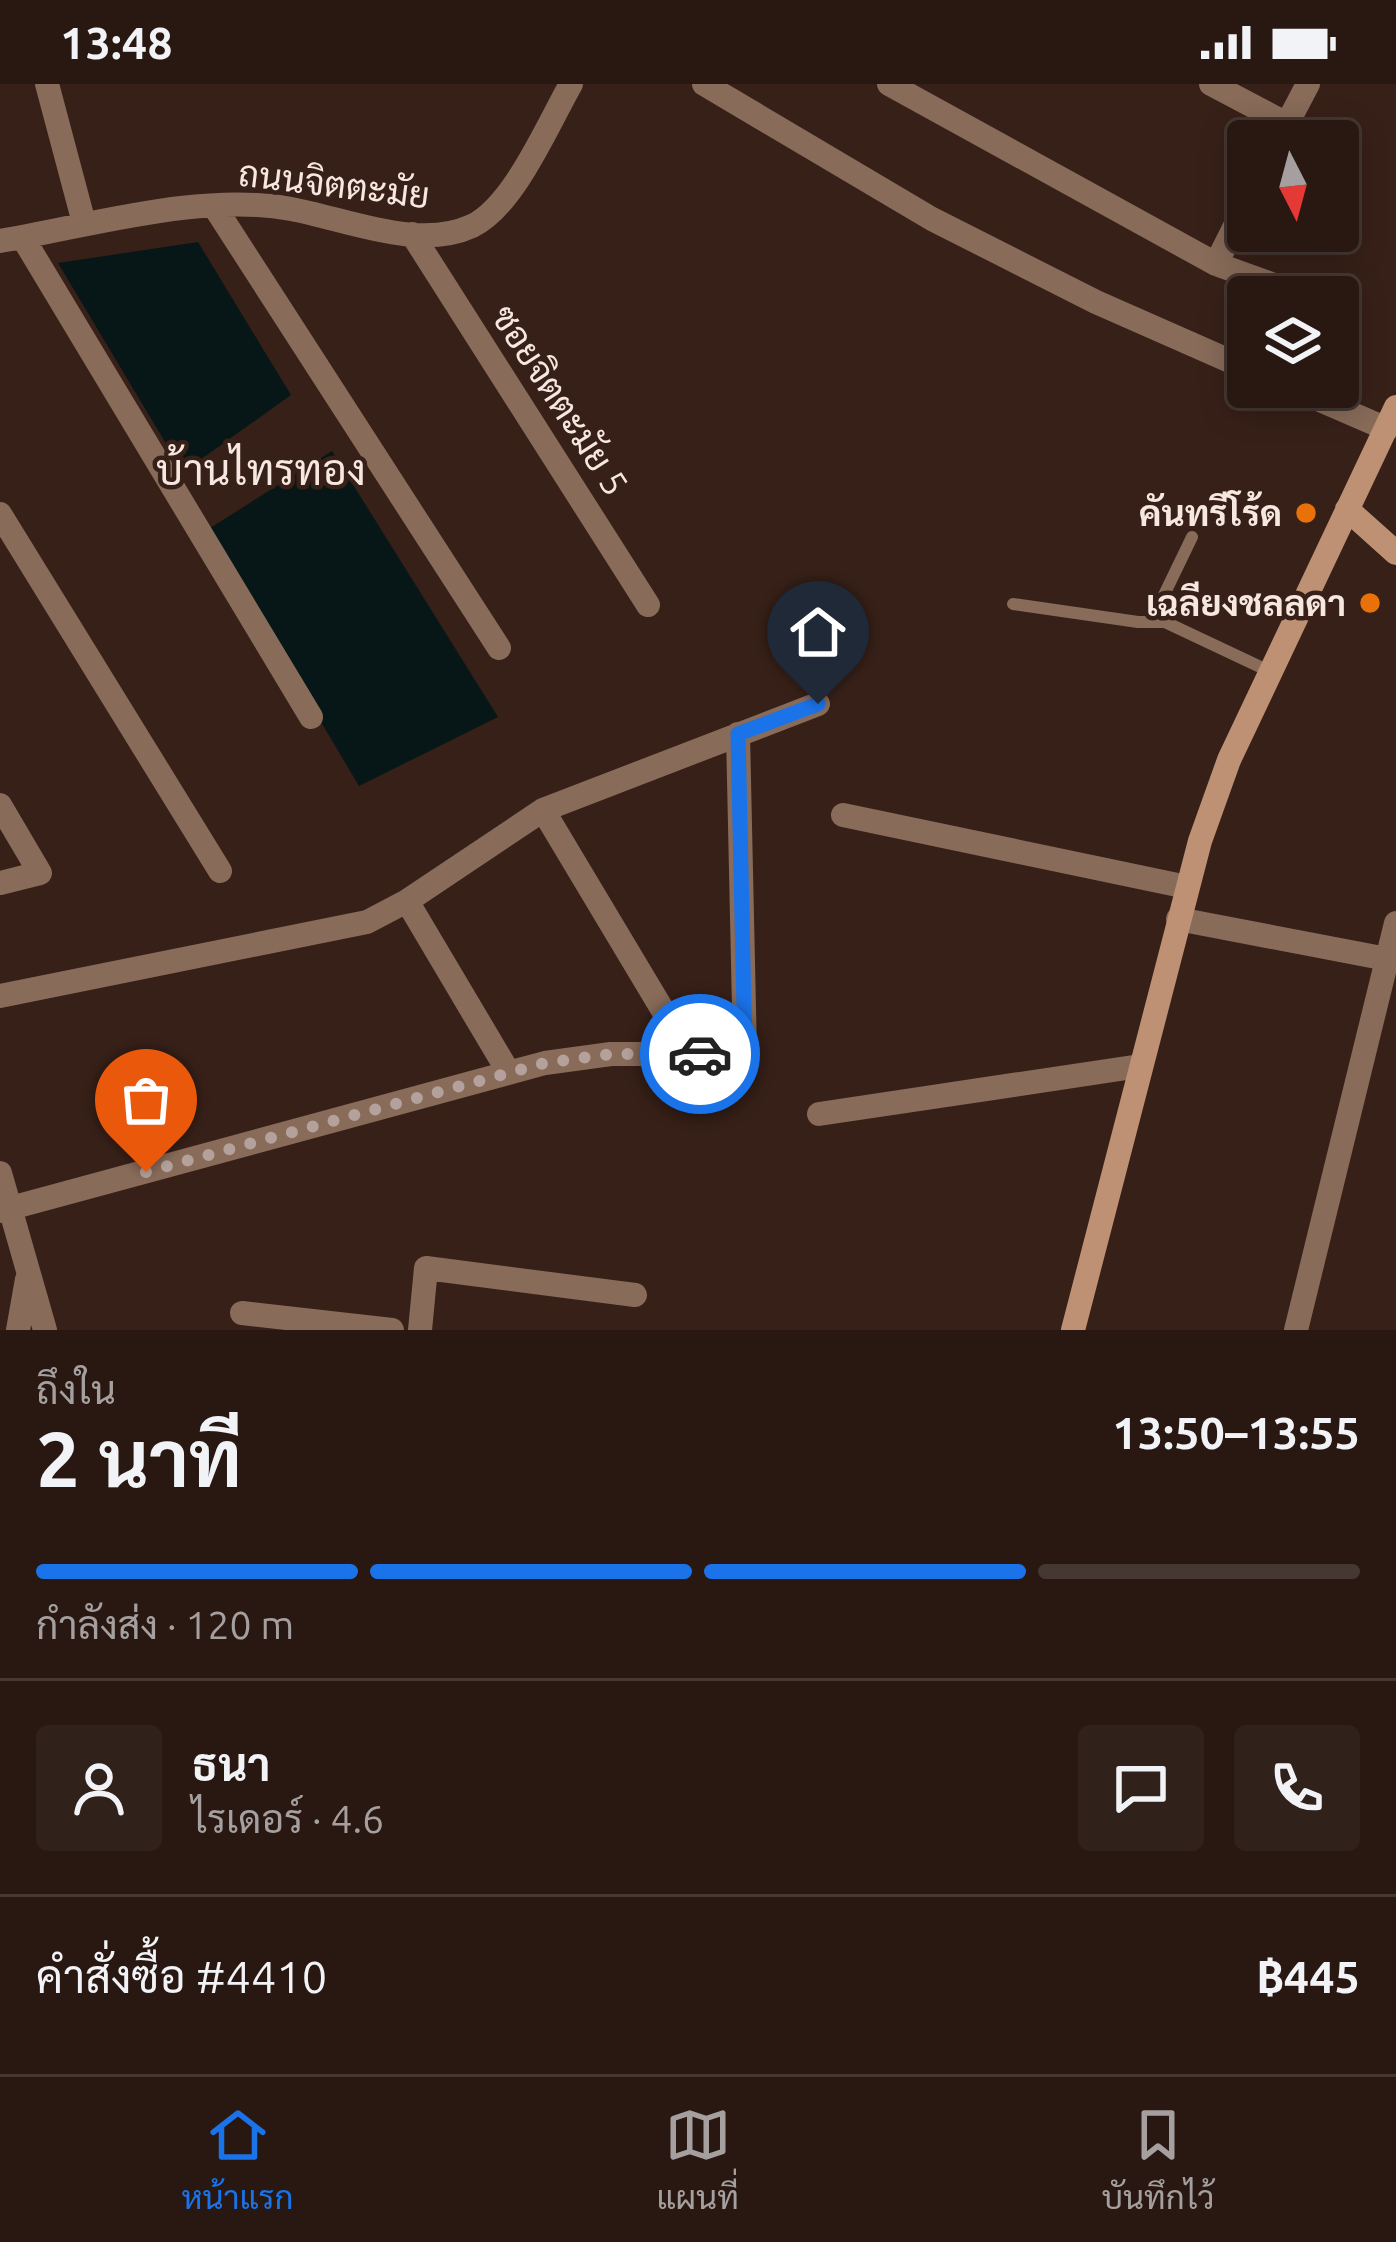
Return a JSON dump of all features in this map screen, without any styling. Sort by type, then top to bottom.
[{"type":"street","points":[[47,84],[84,223]]},
{"type":"street","name":"ถนนจิตตะมัย","points":[[11,240],[84,223],[251,203],[412,235],[447,233],[490,215],[505,198],[571,84]]},
{"type":"street","points":[[704,84],[932,219],[1096,302],[1227,360]]},
{"type":"street","points":[[889,84],[1216,264],[1249,276]]},
{"type":"street","points":[[1211,84],[1264,120]]},
{"type":"street","points":[[1288,120],[1308,84]]},
{"type":"street","points":[[214,206],[499,648]]},
{"type":"street","name":"ซอยจิตตะมัย 5","points":[[412,235],[648,605]]},
{"type":"street","points":[[11,240],[310,716]]},
{"type":"street","points":[[1216,264],[1227,242]]},
{"type":"street","points":[[1073,1330],[1187,887],[1229,760],[1391,418],[1358,408]]},
{"type":"street","points":[[1347,508],[1396,553]]},
{"type":"street","points":[[0,514],[220,872]]},
{"type":"street","points":[[0,997],[367,922],[544,810],[818,704]]},
{"type":"street","points":[[5,1210],[580,1057],[745,1054],[738,734]]},
{"type":"street","points":[[0,805],[40,873],[0,883]]},
{"type":"street","points":[[544,810],[689,1054]]},
{"type":"street","points":[[843,815],[1187,887]]},
{"type":"street","points":[[406,901],[509,1073]]},
{"type":"street","points":[[1178,920],[1387,959]]},
{"type":"street","points":[[1296,1330],[1396,923]]},
{"type":"street","points":[[819,1114],[1140,1066]]},
{"type":"street","points":[[0,1173],[5,1210],[45,1330]]},
{"type":"street","points":[[420,1330],[426,1268],[634,1295]]},
{"type":"street","points":[[18,1330],[28,1271]]},
{"type":"street","points":[[242,1313],[392,1330]]},
{"type":"lane","points":[[1165,622],[1163,597],[1192,537]]},
{"type":"lane","points":[[1013,604],[1165,622],[1270,672]]},
{"type":"shaded area","points":[[198,242],[291,395],[183,472],[58,263]]},
{"type":"shaded area","points":[[332,451],[498,717],[359,786],[207,530]]},
{"type":"way so far","points":[[146,1172],[545,1063],[611,1054],[700,1054]]},
{"type":"place","name":"คันทรีโร้ด","points":[[1306,513]]},
{"type":"place","name":"เฉลียงชลลดา","points":[[1370,603]]},
{"type":"district","name":"บ้านไทรทอง","points":[[261,470]]},
{"type":"route","points":[[700,1054],[745,1054],[738,734],[818,704]]}]
